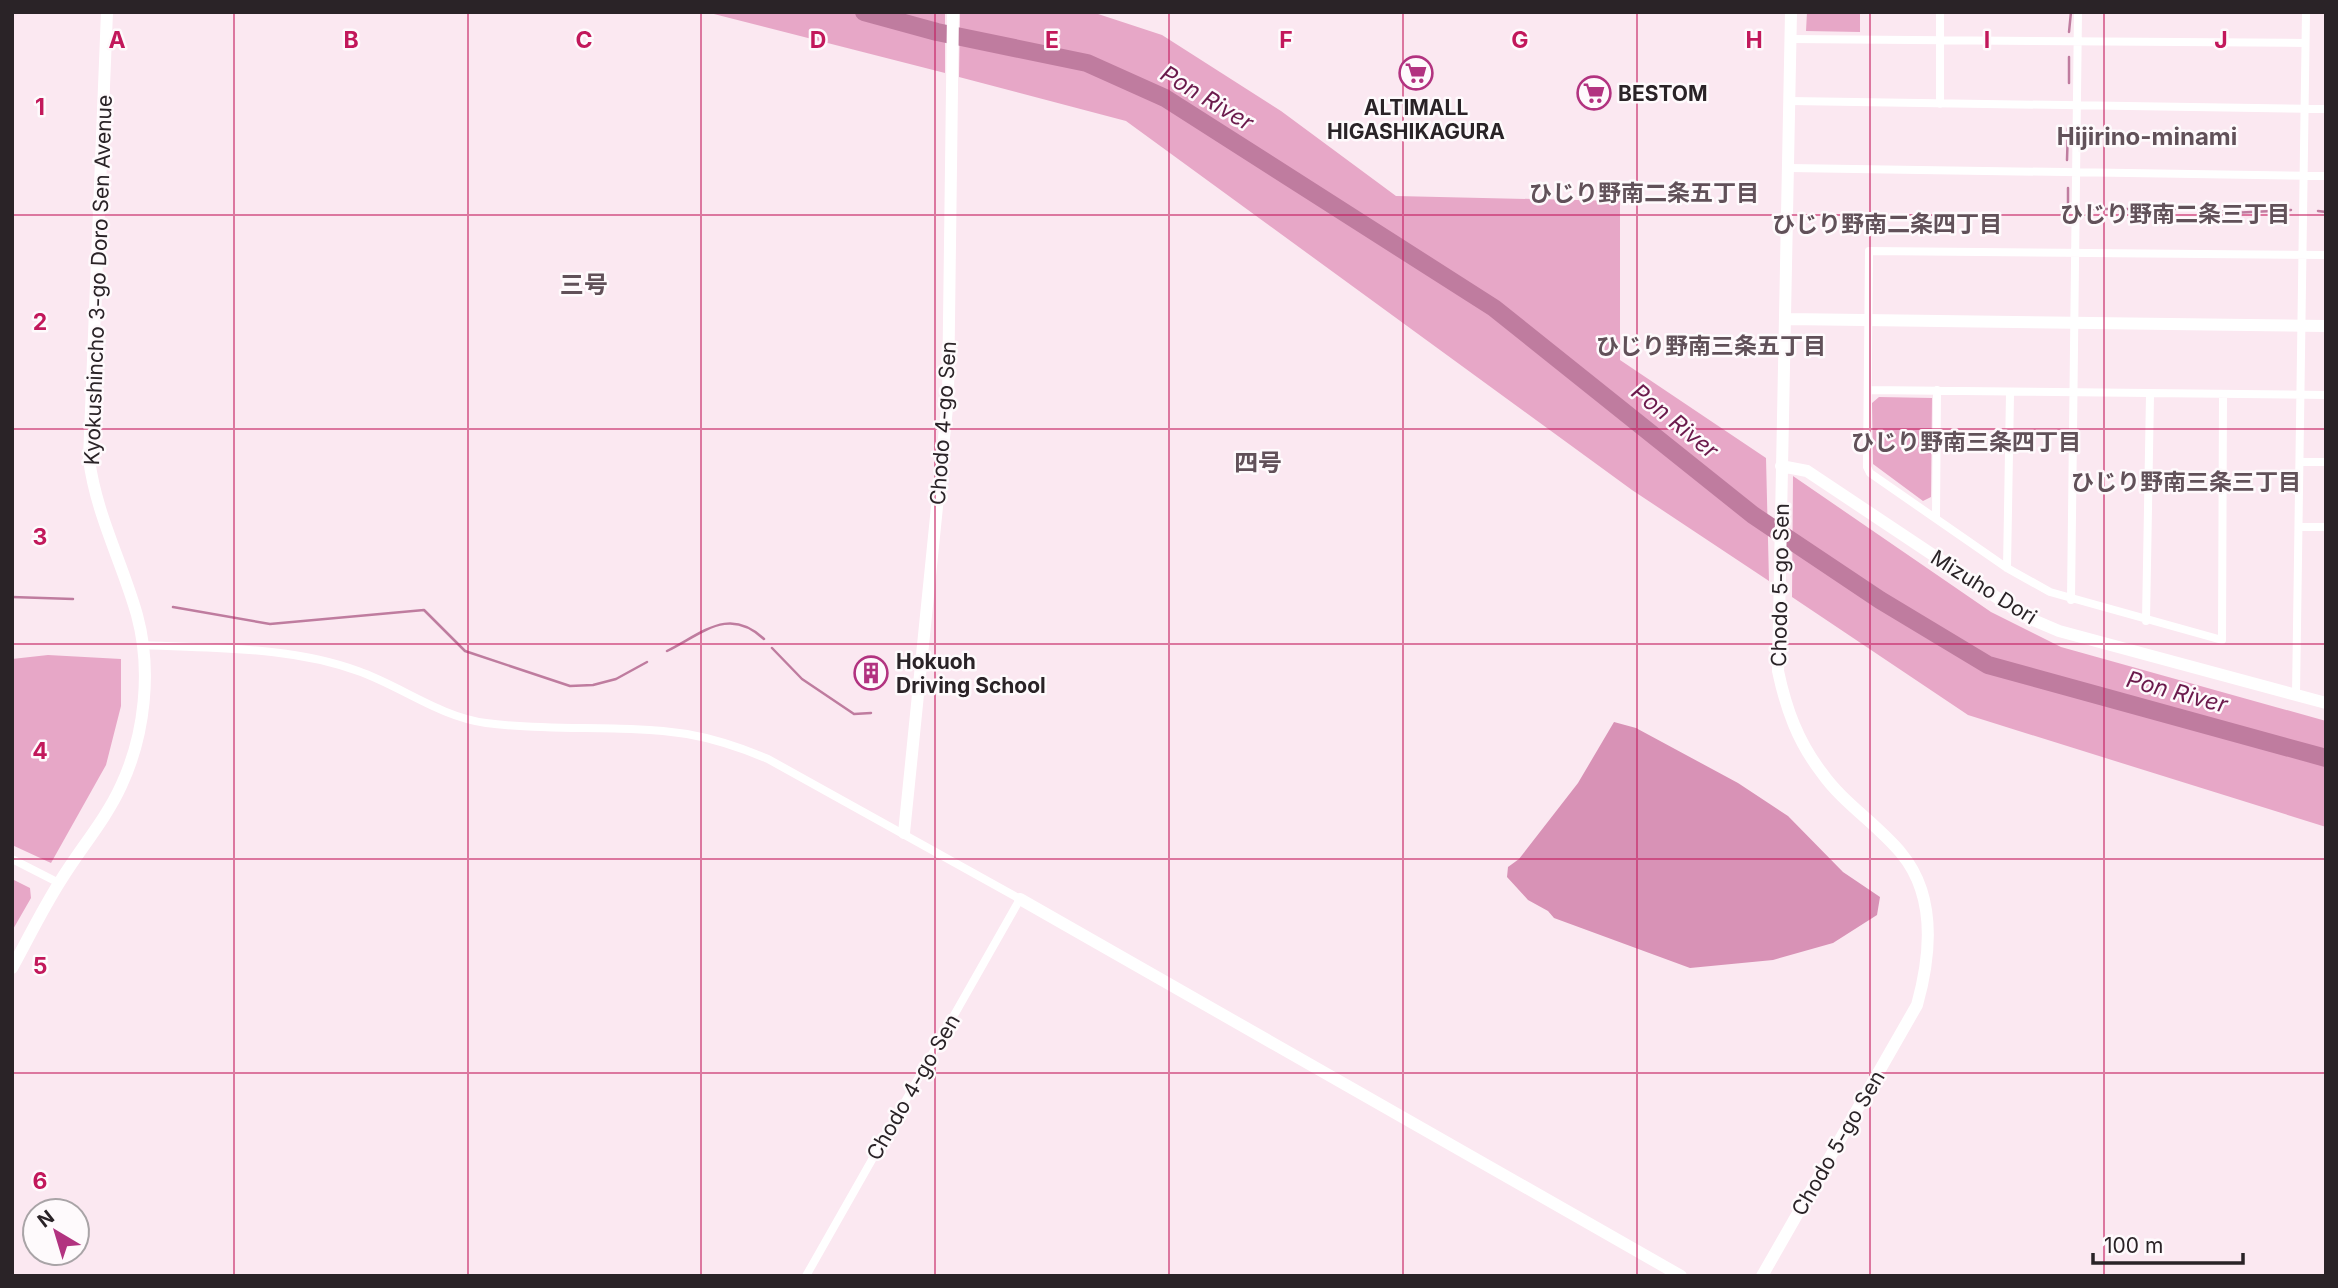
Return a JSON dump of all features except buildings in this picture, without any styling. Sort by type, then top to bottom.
[{"type":"street","name":"Kyokushincho 3-go Doro Sen Avenue","points":[[12,968],[59,883],[120,788],[138,742],[144,691],[143,645],[137,616],[95,501],[89,459],[107,12]]},
{"type":"street","name":"Chodo 4-go Sen","points":[[904,832],[948,398],[953,12]]},
{"type":"street","name":"Chodo 5-go Sen","points":[[1762,1276],[1917,1005],[1928,965],[1929,930],[1921,887],[1902,854],[1823,775],[1800,741],[1785,705],[1778,671],[1791,12]]},
{"type":"street","points":[[1940,12],[1940,104]]},
{"type":"street","points":[[2071,600],[2078,12]]},
{"type":"street","points":[[2296,695],[2306,12]]},
{"type":"street","points":[[1790,39],[2305,43]]},
{"type":"street","points":[[1790,100],[2326,109]]},
{"type":"street","points":[[1789,169],[2326,176]]},
{"type":"street","points":[[2223,395],[2222,640],[2071,600],[2007,568],[1870,473],[1867,467],[1869,251],[2326,255]]},
{"type":"street","points":[[1787,318],[2326,326]]},
{"type":"street","points":[[1868,390],[2010,394],[2326,395]]},
{"type":"street","points":[[1936,517],[1937,390]]},
{"type":"street","points":[[2007,568],[2010,394]]},
{"type":"street","points":[[2146,621],[2150,395]]},
{"type":"street","points":[[2300,462],[2326,462]]},
{"type":"street","name":"Mizuho Dori","points":[[1781,466],[1807,471],[2026,617],[2059,631],[2326,703]]},
{"type":"street","points":[[2300,527],[2326,527]]},
{"type":"street","points":[[143,645],[268,651],[321,660],[360,671],[440,709],[483,723],[656,732],[727,743],[768,759],[904,832],[1681,1276]]},
{"type":"street","points":[[12,859],[59,883]]},
{"type":"street","name":"Chodo 4-go Sen","points":[[806,1276],[1020,899]]},
{"type":"shaded area","points":[[706,12],[945,12],[945,73]]},
{"type":"shaded area","points":[[960,12],[1092,12],[1162,35],[1281,111],[1396,196],[1620,201],[1620,360],[1766,458],[1769,581],[1632,490],[1126,121],[959,77]]},
{"type":"shaded area","points":[[1807,12],[1860,12],[1860,32],[1806,31]]},
{"type":"shaded area","points":[[1879,397],[1932,398],[1931,497],[1923,501],[1873,464],[1872,403]]},
{"type":"shaded area","points":[[1793,476],[1991,612],[2061,647],[2326,721],[2326,827],[1968,715],[1792,597]]},
{"type":"shaded area","points":[[48,655],[121,659],[121,706],[106,765],[51,863],[12,845],[12,659]]},
{"type":"shaded area","points":[[1614,722],[1636,728],[1738,783],[1788,816],[1843,872],[1880,897],[1877,915],[1833,943],[1773,960],[1690,968],[1554,918],[1548,911],[1528,900],[1507,877],[1508,867],[1519,859],[1578,783]]},
{"type":"shaded area","points":[[12,879],[30,888],[31,898],[12,931]]},
{"type":"waterway","name":"Pon River","points":[[864,12],[937,32],[1087,63],[1165,98],[1494,308],[1753,515],[1880,600],[1988,665],[2326,758]]},
{"type":"waterway","points":[[2069,32],[2071,12]]},
{"type":"waterway","points":[[2069,57],[2069,83]]},
{"type":"waterway","points":[[2067,160],[2068,128]]},
{"type":"waterway","points":[[2068,188],[2068,207]]},
{"type":"waterway","points":[[2088,209],[2211,209],[2231,213],[2291,210]]},
{"type":"waterway","points":[[2318,211],[2326,212]]},
{"type":"waterway","points":[[12,597],[73,599]]},
{"type":"waterway","points":[[173,607],[270,624],[424,610],[465,651],[570,686],[593,685],[616,679],[647,662]]},
{"type":"waterway","points":[[667,651],[704,631],[727,624],[739,624],[764,639]]},
{"type":"waterway","points":[[772,648],[802,679],[854,714],[871,713]]},
{"type":"place","name":"ALTIMALL HIGASHIKAGURA","points":[[1416,73]]},
{"type":"place","name":"BESTOM","points":[[1594,93]]},
{"type":"place","name":"Hokuoh Driving School","points":[[871,673]]},
{"type":"district","name":"Hijirino-minami","points":[[2147,136]]},
{"type":"district","name":"ひじり野南二条五丁目","points":[[1644,193]]},
{"type":"district","name":"ひじり野南二条三丁目","points":[[2175,214]]},
{"type":"district","name":"ひじり野南二条四丁目","points":[[1887,224]]},
{"type":"district","name":"三号","points":[[584,284]]},
{"type":"district","name":"ひじり野南三条五丁目","points":[[1711,346]]},
{"type":"district","name":"ひじり野南三条四丁目","points":[[1966,442]]},
{"type":"district","name":"四号","points":[[1258,462]]},
{"type":"district","name":"ひじり野南三条三丁目","points":[[2186,482]]}]
